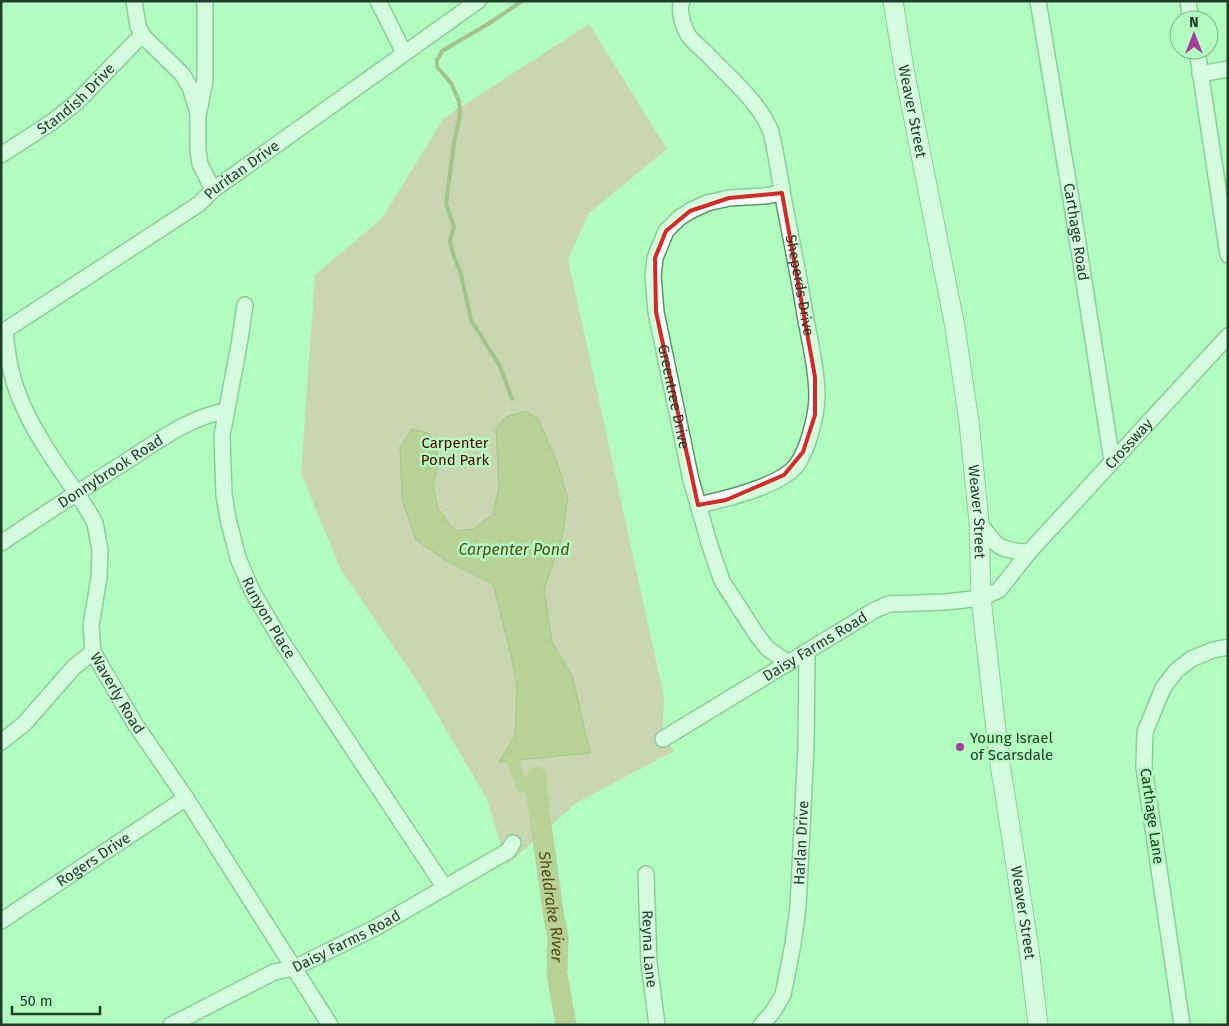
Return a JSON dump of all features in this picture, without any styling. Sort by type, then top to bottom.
[{"type":"main road","name":"Weaver Street","points":[[893,1],[904,69],[955,326],[969,422],[979,522],[981,598],[999,757],[1038,1025]]},
{"type":"street","points":[[134,1],[138,26],[143,36],[163,58],[182,74],[192,94],[198,116]]},
{"type":"street","points":[[205,1],[205,80],[198,116],[198,151],[200,164],[212,190]]},
{"type":"street","points":[[378,1],[404,53]]},
{"type":"street","name":"Puritan Drive","points":[[3,332],[199,204],[212,190],[316,118],[478,1]]},
{"type":"street","name":"Sheperds Drive","points":[[682,1],[680,6],[681,16],[688,35],[756,106],[766,119],[776,150],[782,193],[800,283],[815,377],[816,406],[809,438],[796,466],[784,476],[726,500],[698,505]]},
{"type":"street","name":"Carthage Road","points":[[1038,1],[1112,461]]},
{"type":"street","name":"Standish Drive","points":[[1,155],[52,122],[77,102],[143,36]]},
{"type":"street","points":[[1198,60],[1228,255]]},
{"type":"street","points":[[1200,74],[1228,69]]},
{"type":"street","name":"Greentree Drive","points":[[782,193],[706,202],[690,210],[666,231],[655,258],[654,276],[656,312],[691,480],[722,581],[766,648],[788,664]]},
{"type":"street","name":"Runyon Place","points":[[245,305],[222,435],[224,495],[238,558],[252,591],[282,642],[445,888]]},
{"type":"street","name":"Waverly Road","points":[[3,332],[23,407],[95,523],[100,550],[99,578],[91,625],[93,652],[135,724],[186,798],[330,1025]]},
{"type":"street","name":"Crossway","points":[[981,598],[999,590],[1029,552],[1228,336]]},
{"type":"street","name":"Donnybrook Road","points":[[1,543],[183,425],[225,411]]},
{"type":"street","points":[[979,522],[992,541],[1000,547],[1011,552],[1029,552]]},
{"type":"street","name":"Daisy Farms Road","points":[[662,739],[875,610],[889,604],[946,602],[981,598]]},
{"type":"street","name":"Carthage Lane","points":[[1182,1025],[1144,767],[1145,732],[1163,688],[1176,671],[1191,659],[1212,650],[1228,647]]},
{"type":"street","points":[[1,742],[24,724],[74,667],[93,652]]},
{"type":"street","name":"Harlan Drive","points":[[761,1025],[772,1014],[783,994],[795,935],[806,746],[807,652]]},
{"type":"street","name":"Rogers Drive","points":[[1,921],[186,798]]},
{"type":"street","name":"Daisy Farms Road","points":[[171,1025],[274,972],[294,968],[375,928],[508,851],[512,843]]},
{"type":"street","name":"Reyna Lane","points":[[646,874],[649,963],[657,1025]]},
{"type":"highlighted area","points":[[782,193],[815,377],[815,415],[803,452],[784,475],[726,500],[698,505],[656,312],[655,258],[666,231],[690,211],[729,198]]},
{"type":"green space","name":"Carpenter Pond Park","points":[[589,24],[667,149],[589,213],[568,259],[664,697],[663,739],[674,751],[576,803],[507,865],[487,799],[421,687],[341,570],[301,473],[315,275],[382,218],[444,118]]},
{"type":"water","name":"Carpenter Pond","points":[[526,411],[538,419],[557,462],[568,499],[562,537],[544,590],[552,642],[573,678],[590,753],[499,762],[515,736],[517,685],[493,584],[447,561],[416,540],[402,500],[400,447],[412,429],[430,434],[439,458],[433,487],[438,508],[455,531],[474,529],[493,514],[499,487],[496,428],[506,417]]},
{"type":"waterway","name":"Sheldrake River","points":[[512,399],[500,366],[471,320],[461,274],[450,241],[454,227],[446,204],[454,143],[460,115],[459,101],[451,83],[437,67],[437,60],[442,51],[522,1]]},
{"type":"waterway","name":"Sheldrake River","points":[[512,760],[522,786],[536,789]]},
{"type":"waterway","name":"Sheldrake River","points":[[537,777],[536,789],[558,937],[557,974],[566,1025]]},
{"type":"place","name":"Young Israel of Scarsdale","points":[[960,747]]}]
